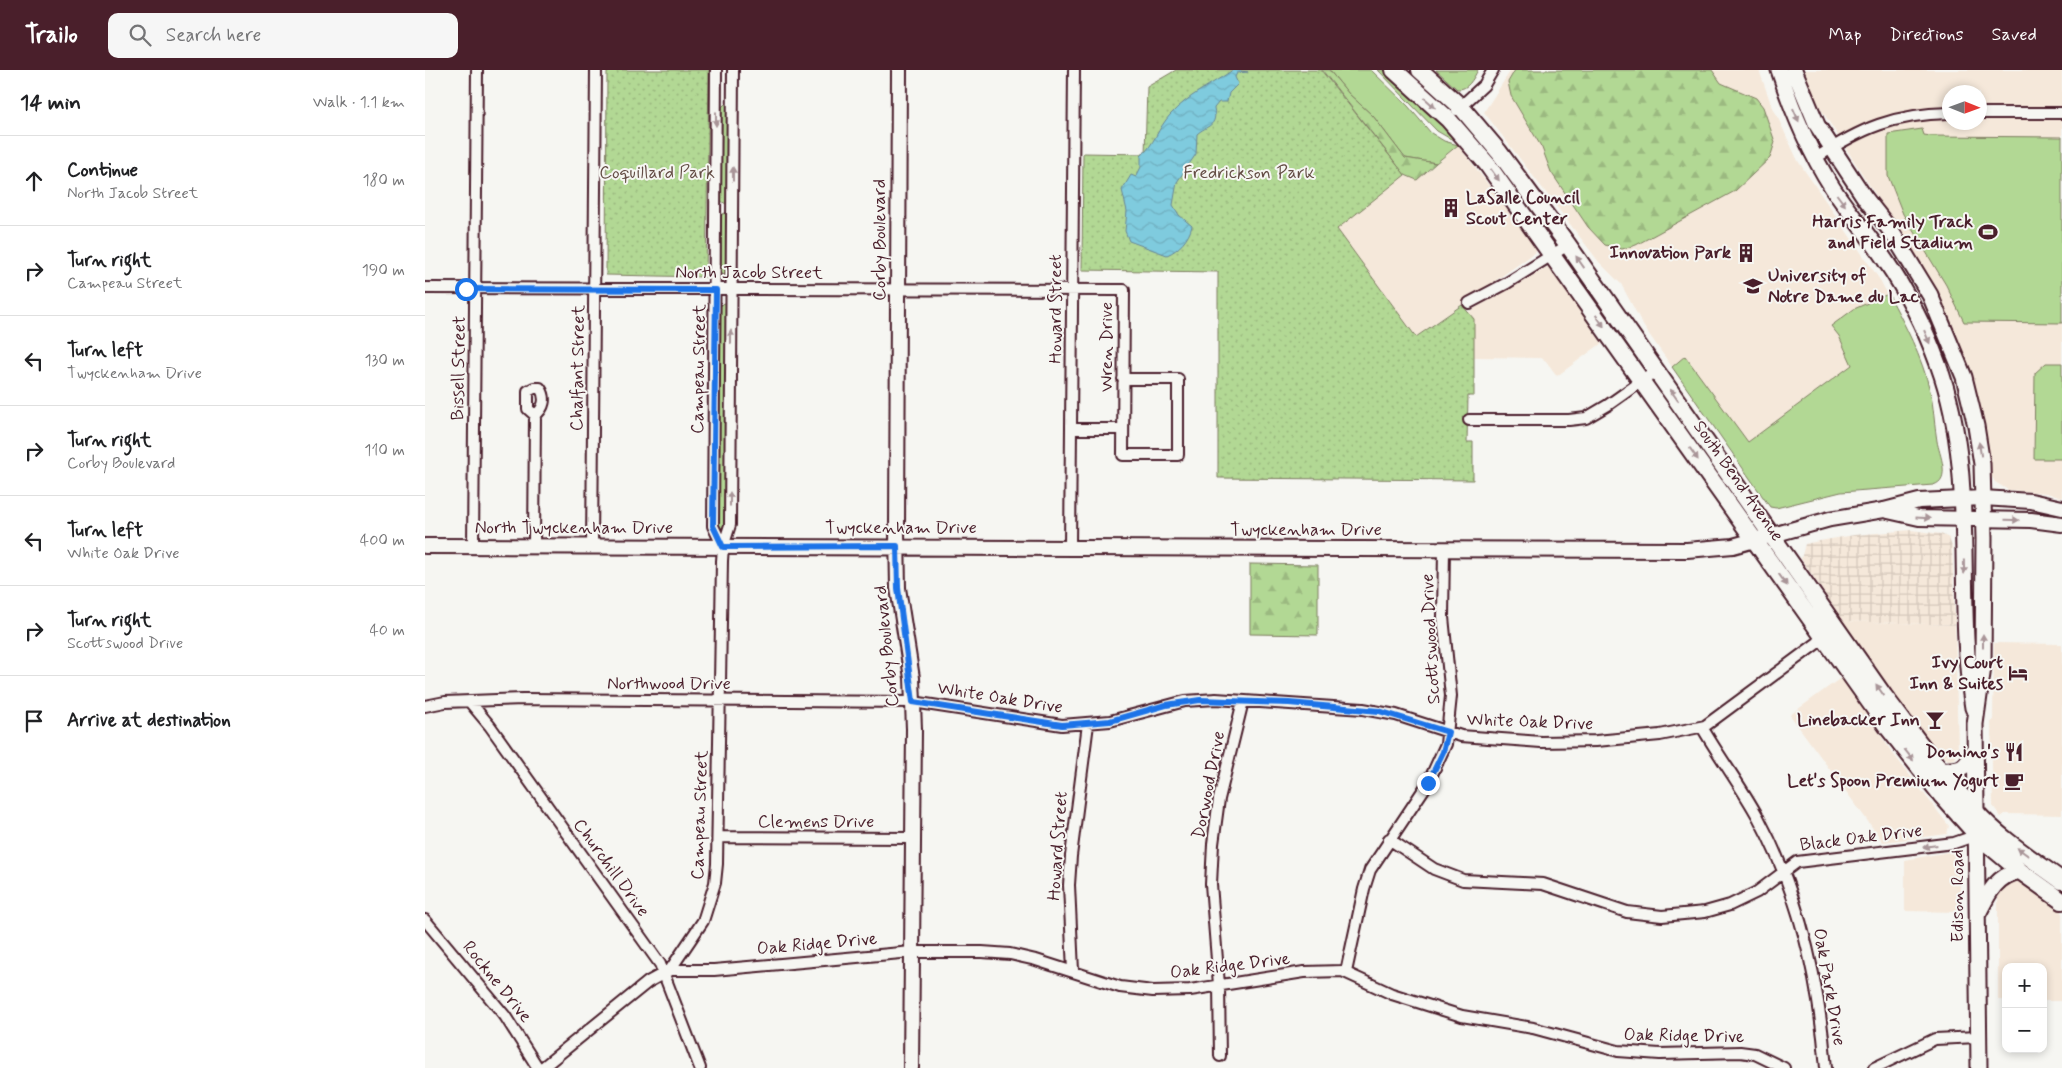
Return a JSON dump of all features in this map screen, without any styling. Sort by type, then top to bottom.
[{"type":"main road","name":"South Bend Avenue","points":[[1395,70],[1448,119],[1487,164],[1907,753],[1977,834],[2020,872],[2062,901]]},
{"type":"main road","name":"South Bend Avenue","points":[[1420,70],[1461,107],[1499,152],[1568,245],[1884,696],[1941,770],[1976,812],[2007,841],[2062,881]]},
{"type":"main road","name":"Edison Road","points":[[1779,70],[1790,101],[1830,185],[1900,284],[1926,335],[1941,371],[1952,409],[1960,456],[1967,669],[1975,724]]},
{"type":"main road","name":"Edison Road","points":[[1794,70],[1817,125],[1911,261],[1940,315],[1969,396],[1982,464],[1984,519],[1983,666],[1975,724],[1979,1068]]},
{"type":"main road","points":[[1941,770],[1960,770],[1967,765],[1975,749]]},
{"type":"main road","points":[[1977,916],[1988,893],[1999,879],[2020,872]]},
{"type":"street","name":"Bissell Street","points":[[473,546],[477,70]]},
{"type":"street","name":"Chalfant Street","points":[[592,546],[597,70]]},
{"type":"street","name":"Campeau Street","points":[[716,70],[713,526],[723,547]]},
{"type":"street","name":"Campeau Street","points":[[542,1068],[648,982],[667,971],[693,937],[709,903],[717,864],[723,547],[730,525],[733,70]]},
{"type":"street","name":"Corby Boulevard","points":[[899,70],[897,546],[898,588],[913,702],[911,1068]]},
{"type":"street","name":"Howard Street","points":[[1070,548],[1074,70]]},
{"type":"street","points":[[1448,119],[1484,85],[1493,70]]},
{"type":"street","points":[[1816,158],[1882,123],[1904,116],[1942,113]]},
{"type":"street","points":[[1987,113],[2062,113]]},
{"type":"street","points":[[1469,303],[1507,283],[1568,245]]},
{"type":"street","name":"North Jacob Street","points":[[425,288],[898,291],[1072,290]]},
{"type":"street","name":"Wren Drive","points":[[1072,290],[1124,290],[1123,379],[1123,455],[1178,455],[1178,379],[1123,379]]},
{"type":"street","points":[[1469,420],[1577,420],[1596,413],[1656,371]]},
{"type":"street","points":[[534,546],[535,415]]},
{"type":"street","points":[[1071,429],[1123,429]]},
{"type":"street","name":"Twyckenham Drive","points":[[723,547],[897,546],[1687,550],[1717,549],[1838,517],[1884,510],[1919,500],[1962,497],[1983,498],[2031,501],[2062,508]]},
{"type":"street","name":"Twyckenham Drive","points":[[1884,510],[1919,518],[1984,519],[2062,524]]},
{"type":"street","name":"North Twyckenham Drive","points":[[425,546],[723,547]]},
{"type":"street","name":"Scottswood Drive","points":[[1346,972],[1370,870],[1428,783],[1443,752],[1448,732],[1451,696],[1443,617],[1444,549]]},
{"type":"street","name":"White Oak Drive","points":[[913,702],[1040,723],[1088,724],[1125,717],[1185,701],[1243,701],[1363,709],[1396,715],[1461,736],[1569,742],[1624,739],[1701,727],[1712,722],[1824,638]]},
{"type":"street","name":"Northwood Drive","points":[[425,706],[445,702],[523,699],[913,702]]},
{"type":"street","name":"Churchill Drive","points":[[469,701],[490,726],[667,971],[701,1068]]},
{"type":"street","name":"Dorwood Drive","points":[[1220,1056],[1219,985],[1212,919],[1213,844],[1219,799],[1243,701]]},
{"type":"street","name":"Howard Street","points":[[1073,971],[1069,885],[1088,724]]},
{"type":"street","name":"Oak Park Drive","points":[[1701,727],[1746,796],[1783,871],[1801,920],[1815,974],[1826,1068]]},
{"type":"street","name":"Black Oak Drive","points":[[1389,839],[1434,869],[1463,880],[1479,883],[1528,882],[1543,884],[1611,908],[1644,915],[1685,916],[1730,905],[1757,892],[1797,862],[1954,843],[1977,834]]},
{"type":"street","name":"Clemens Drive","points":[[718,837],[913,838]]},
{"type":"street","name":"Rockne Drive","points":[[425,920],[505,1016],[538,1068]]},
{"type":"street","name":"Oak Ridge Drive","points":[[667,971],[714,970],[912,952],[950,951],[1010,954],[1137,990],[1177,990],[1327,970],[1346,972],[1392,994],[1462,1016],[1533,1028],[1618,1051],[1660,1054],[1740,1052],[1755,1054],[1784,1068]]},
{"type":"street","points":[[1874,1068],[1935,1039],[1978,1037]]},
{"type":"shaded area","name":"University of Notre Dame du Lac","points":[[1511,70],[1759,70],[1770,101],[1798,161],[1880,280],[1910,336],[1930,390],[1937,441],[1944,470],[1940,481],[1933,485],[1841,492],[1776,508],[1770,507],[1644,327],[1621,284],[1599,262],[1484,112]]},
{"type":"shaded area","name":"University of Notre Dame du Lac","points":[[1803,70],[2062,70],[2062,498],[2047,493],[2008,490],[1995,482],[1991,475],[1968,371],[1944,310],[1924,271],[1819,106]]},
{"type":"shaded area","points":[[1458,145],[1530,239],[1536,248],[1536,252],[1416,337],[1337,229],[1405,175],[1417,180]]},
{"type":"shaded area","points":[[1548,267],[1551,268],[1602,343],[1557,376],[1546,361],[1541,358],[1474,357],[1474,320],[1468,312]]},
{"type":"shaded area","points":[[1911,530],[1941,534],[1949,538],[1952,547],[1955,625],[1843,621],[1801,559],[1805,544],[1854,535]]},
{"type":"shaded area","points":[[1843,621],[1955,625],[1958,750],[1955,759],[1948,760],[1941,755],[1883,682]]},
{"type":"shaded area","points":[[1994,643],[2062,644],[2062,815],[2005,814],[2001,817],[1993,806],[1991,721],[1993,721]]},
{"type":"shaded area","points":[[1842,677],[1891,751],[1949,826],[1947,834],[1883,842],[1790,715]]},
{"type":"shaded area","points":[[1960,850],[1960,912],[1905,911],[1905,860]]},
{"type":"shaded area","points":[[2008,883],[2023,883],[2062,911],[2062,1001],[2047,1001],[2047,963],[2002,963],[2002,1000],[1998,1000],[1998,897],[2000,890]]},
{"type":"green space","name":"Coquillard Park","points":[[607,70],[709,70],[706,277],[606,275]]},
{"type":"green space","name":"Fredrickson Park","points":[[1176,70],[1321,70],[1405,175],[1337,229],[1416,337],[1462,305],[1474,319],[1474,396],[1468,396],[1467,442],[1473,442],[1473,480],[1218,478],[1218,272],[1082,270],[1083,153],[1145,154],[1147,87]]},
{"type":"green space","points":[[1322,70],[1329,70],[1349,94],[1373,116],[1405,158],[1436,163],[1417,180],[1405,175]]},
{"type":"green space","points":[[1329,70],[1371,70],[1408,106],[1431,133],[1444,141],[1458,145],[1436,163],[1405,158],[1373,116],[1349,94]]},
{"type":"green space","points":[[1378,70],[1386,70],[1441,121],[1457,140],[1437,131]]},
{"type":"green space","points":[[1436,70],[1478,70],[1467,86],[1457,89]]},
{"type":"green space","points":[[1515,70],[1712,70],[1721,83],[1756,98],[1763,107],[1775,142],[1770,158],[1735,191],[1636,245],[1622,249],[1605,245],[1588,227],[1551,172],[1542,148],[1511,96],[1508,82]]},
{"type":"green space","points":[[725,104],[729,105],[728,203],[726,204],[721,201],[722,107]]},
{"type":"green space","name":"Harris Family Track and Field Stadium","points":[[1922,129],[1924,135],[1931,136],[2062,137],[2062,323],[1964,322],[1946,285],[1903,214],[1888,176],[1888,134]]},
{"type":"green space","points":[[727,213],[728,274],[726,276],[721,273],[721,215]]},
{"type":"green space","points":[[1889,295],[1907,330],[1927,378],[1943,466],[1942,478],[1933,485],[1841,492],[1776,508],[1770,507],[1672,367],[1685,356],[1748,442],[1852,365],[1839,336],[1831,326],[1854,309]]},
{"type":"green space","points":[[724,303],[727,304],[727,519],[725,527],[721,528],[719,526],[721,306]]},
{"type":"green space","points":[[2046,363],[2062,363],[2062,459],[2034,459],[2035,373]]},
{"type":"green space","points":[[1250,564],[1318,565],[1318,635],[1250,634]]},
{"type":"water","points":[[1233,70],[1248,72],[1237,73],[1235,77],[1238,84],[1229,93],[1227,102],[1219,102],[1214,108],[1215,114],[1211,125],[1197,134],[1196,154],[1177,182],[1173,205],[1179,215],[1192,226],[1186,240],[1167,255],[1129,241],[1125,231],[1127,211],[1122,190],[1131,175],[1136,177],[1141,167],[1141,156],[1166,120],[1177,108],[1192,96]]},
{"type":"place","name":"LaSalle Council Scout Center","points":[[1451,208]]},
{"type":"place","name":"Harris Family Track and Field Stadium","points":[[1988,232]]},
{"type":"place","name":"Innovation Park","points":[[1746,253]]},
{"type":"place","name":"University of Notre Dame du Lac","points":[[1753,286]]},
{"type":"place","name":"Ivy Court Inn & Suites","points":[[2018,673]]},
{"type":"place","name":"Linebacker Inn","points":[[1935,720]]},
{"type":"place","name":"Domino's","points":[[2014,752]]},
{"type":"place","name":"Let's Spoon Premium Yogurt","points":[[2014,781]]},
{"type":"route","points":[[466,289],[716,290],[713,526],[715,532],[723,547],[897,546],[898,588],[913,702],[1062,725],[1093,724],[1185,701],[1216,699],[1379,711],[1448,732],[1443,752],[1428,783]]}]
